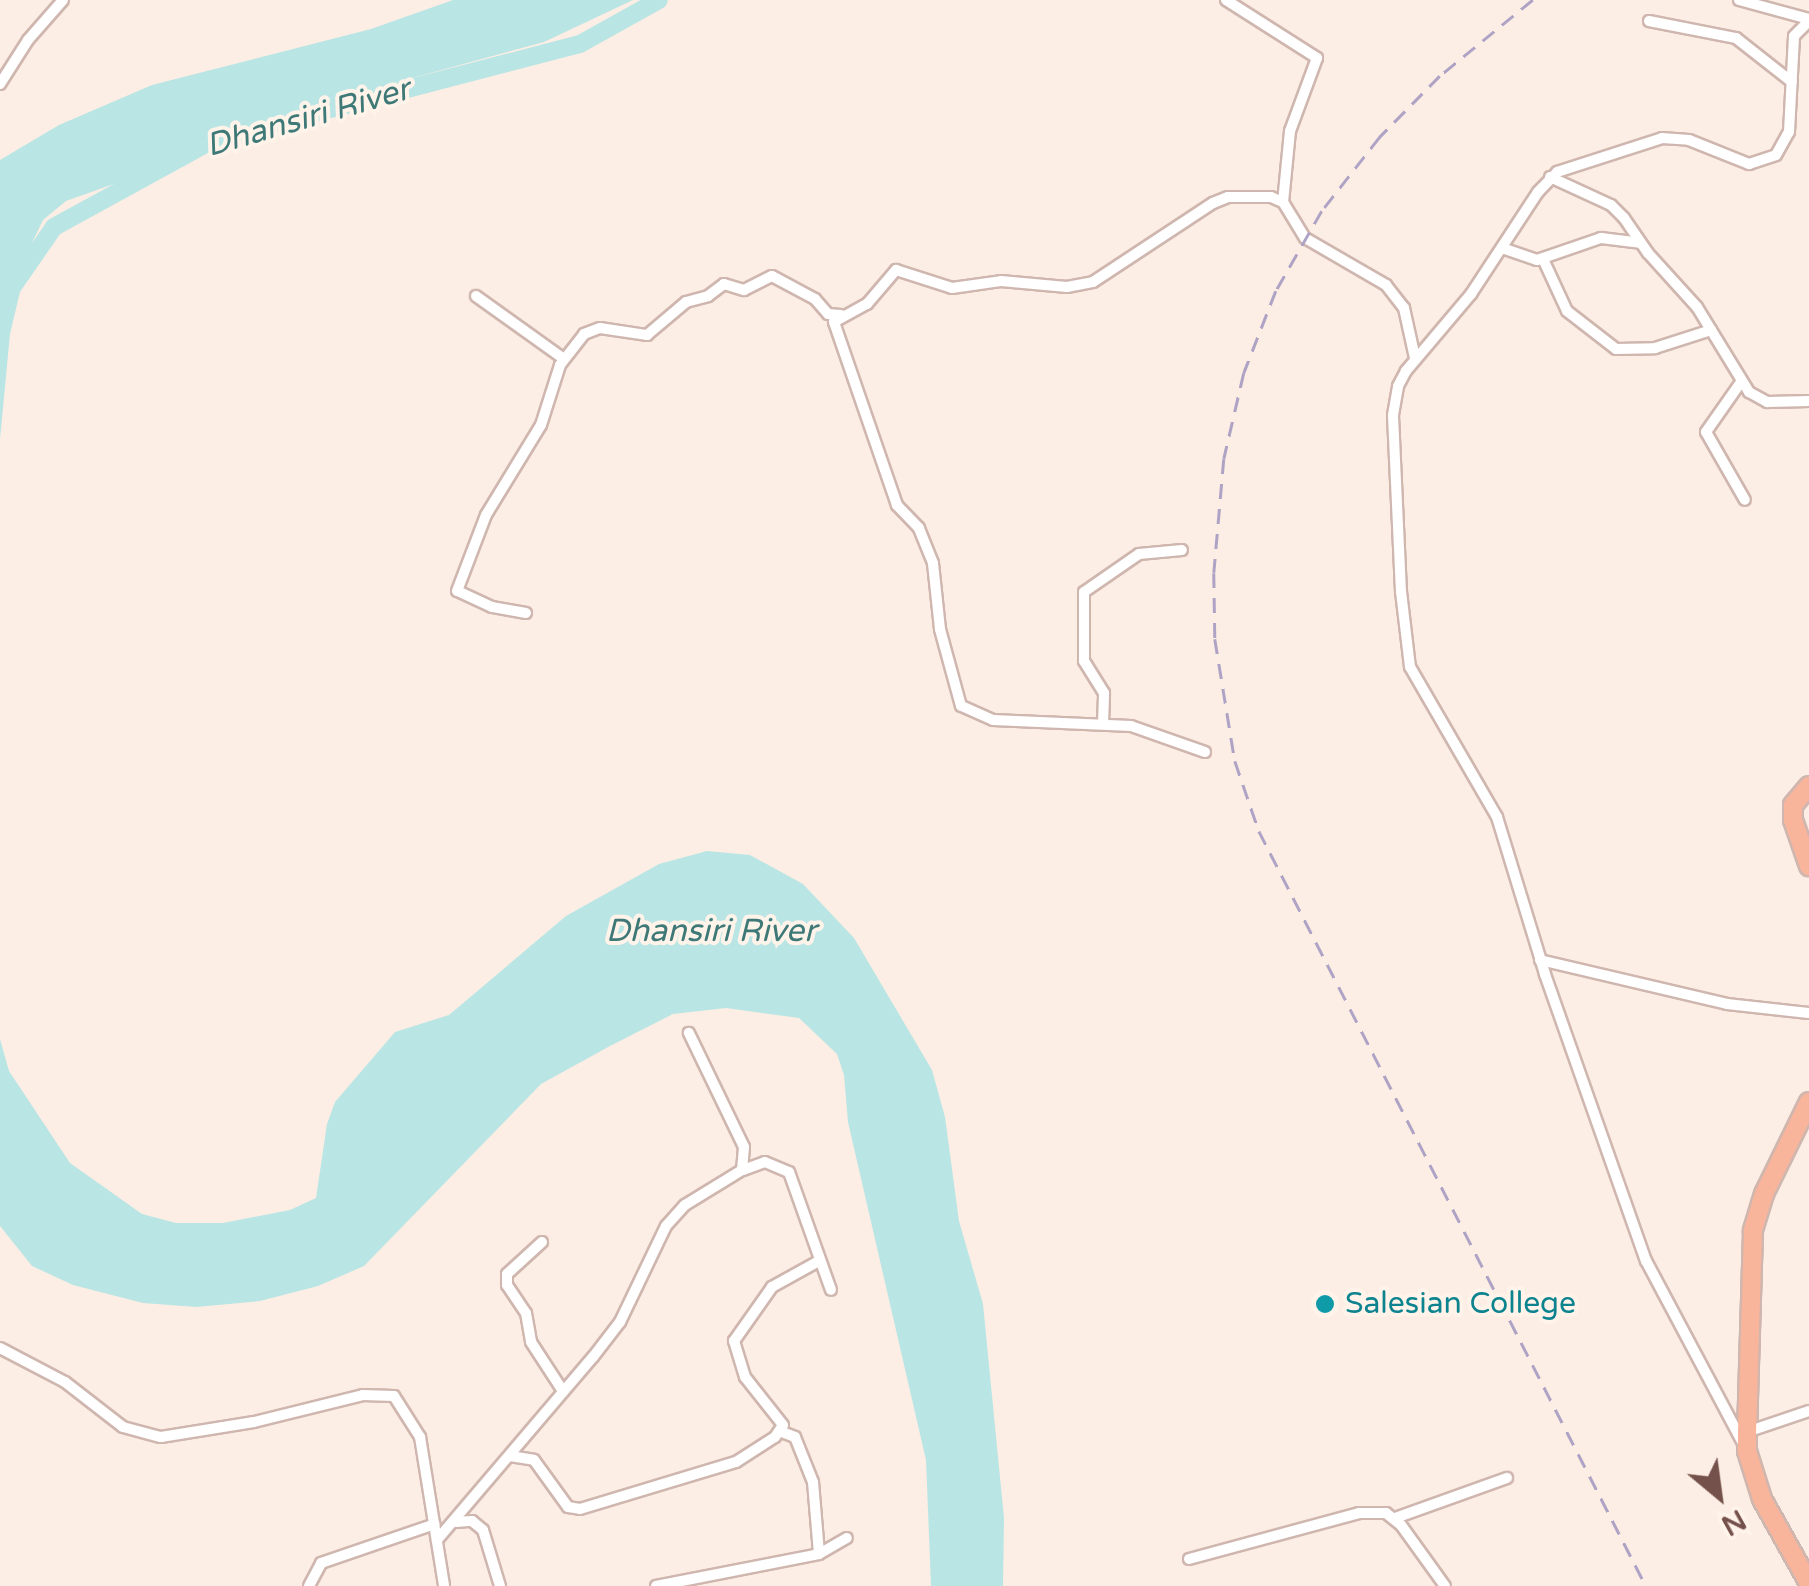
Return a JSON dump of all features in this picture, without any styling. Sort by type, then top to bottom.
[{"type":"highway","points":[[1809,786],[1793,805],[1792,820],[1809,866]]},
{"type":"highway","points":[[1809,1104],[1803,1133],[1764,1194],[1753,1231],[1747,1441],[1762,1499],[1809,1584]]},
{"type":"street","points":[[0,84],[28,40],[63,0]]},
{"type":"street","points":[[1226,0],[1244,5],[1317,58],[1290,131],[1283,202]]},
{"type":"street","points":[[1739,0],[1809,20],[1794,36],[1788,140],[1764,162],[1749,164],[1689,140],[1662,138],[1573,165],[1550,177],[1471,294],[1415,358],[1398,386],[1392,415],[1406,656],[1427,704],[1497,817],[1540,960],[1646,1262],[1747,1441],[1809,1411]]},
{"type":"street","points":[[1649,21],[1736,38],[1792,82]]},
{"type":"street","points":[[1550,177],[1611,205],[1696,307],[1741,382],[1767,402],[1809,401]]},
{"type":"street","points":[[1205,752],[1140,728],[993,720],[970,712],[956,698],[940,629],[933,563],[921,532],[899,510],[834,326],[867,304],[896,270],[952,288],[1010,281],[1082,285],[1102,278],[1220,199],[1271,197],[1283,202],[1305,238],[1386,284],[1408,319],[1415,358]]},
{"type":"street","points":[[1502,248],[1520,257],[1542,259],[1600,238],[1640,243]]},
{"type":"street","points":[[1542,259],[1567,310],[1616,348],[1655,348],[1710,330]]},
{"type":"street","points":[[526,613],[492,607],[458,592],[486,515],[541,425],[564,359],[590,330],[647,335],[686,302],[708,296],[726,283],[744,290],[774,276],[815,300],[828,314],[847,314]]},
{"type":"street","points":[[476,296],[564,359]]},
{"type":"street","points":[[1741,382],[1706,432],[1745,500]]},
{"type":"street","points":[[1104,724],[1104,693],[1084,662],[1084,592],[1139,554],[1182,550]]},
{"type":"street","points":[[1540,960],[1727,1004],[1809,1012]]},
{"type":"street","points":[[689,1033],[744,1147],[742,1170]]},
{"type":"street","points":[[438,1540],[620,1322],[666,1226],[685,1205],[742,1170],[766,1162],[789,1172],[831,1290]]},
{"type":"street","points":[[542,1242],[507,1274],[507,1285],[526,1313],[531,1342],[563,1391]]},
{"type":"street","points":[[782,1432],[778,1416],[738,1364],[734,1341],[772,1287],[819,1261]]},
{"type":"street","points":[[0,1348],[66,1382],[123,1427],[161,1437],[254,1422],[363,1396],[394,1396],[419,1433],[444,1586]]},
{"type":"street","points":[[510,1456],[534,1460],[568,1507],[580,1508],[736,1462],[782,1432]]},
{"type":"street","points":[[782,1432],[795,1437],[813,1482],[819,1554]]},
{"type":"street","points":[[1394,1518],[1507,1478]]},
{"type":"street","points":[[1189,1559],[1360,1514],[1386,1512],[1445,1586]]},
{"type":"street","points":[[455,1522],[472,1520],[482,1530],[500,1586]]},
{"type":"street","points":[[309,1586],[321,1563],[436,1524]]},
{"type":"street","points":[[656,1586],[819,1554],[847,1538]]},
{"type":"water","name":"Dhansiri River","points":[[453,0],[633,0],[544,42],[376,88],[215,139],[167,165],[66,201],[43,220],[31,245],[10,334],[0,439],[0,160],[59,125],[152,85],[371,29]]},
{"type":"water","name":"Dhansiri River","points":[[707,851],[750,855],[803,884],[854,938],[932,1070],[945,1117],[959,1221],[983,1304],[1004,1518],[1003,1586],[931,1586],[926,1460],[848,1122],[844,1075],[837,1054],[799,1018],[726,1008],[673,1014],[541,1084],[364,1266],[318,1286],[260,1301],[196,1307],[143,1303],[73,1285],[32,1266],[0,1226],[0,1039],[9,1071],[70,1163],[142,1214],[176,1223],[223,1223],[290,1210],[316,1198],[327,1124],[335,1102],[395,1032],[449,1015],[566,916],[659,864]]},
{"type":"waterway","name":"Dhansiri River","points":[[0,305],[54,227],[215,139],[580,44],[659,0]]},
{"type":"railway","points":[[1533,0],[1440,76],[1380,137],[1322,211],[1276,291],[1244,373],[1224,459],[1214,573],[1215,639],[1235,761],[1259,831],[1646,1586]]},
{"type":"place","name":"Salesian College","points":[[1325,1304]]}]
